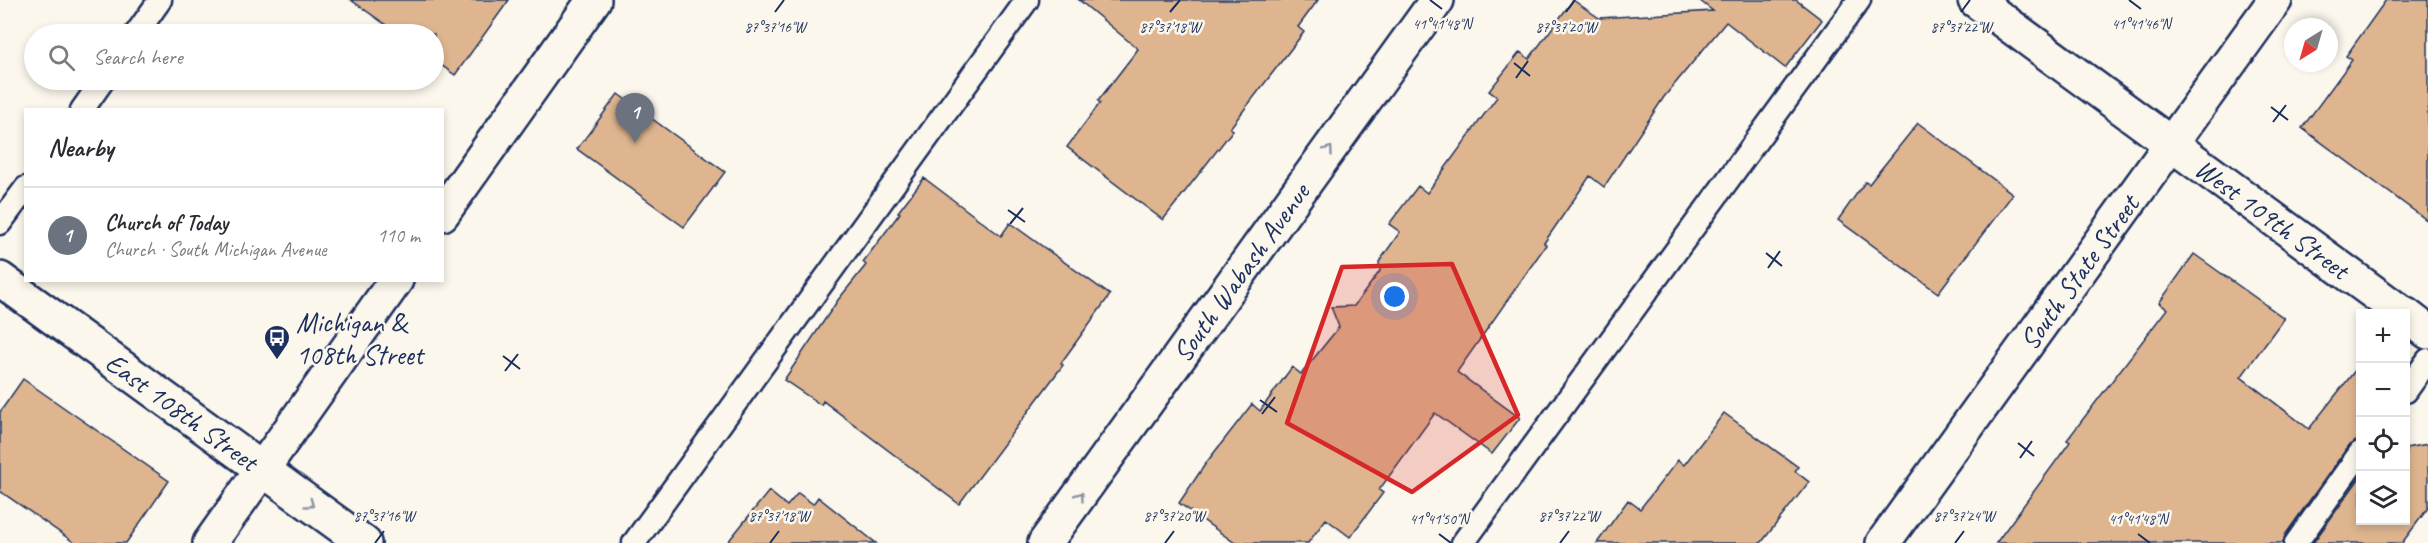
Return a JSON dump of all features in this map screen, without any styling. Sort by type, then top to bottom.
[{"type":"street","points":[[444,211],[594,0]]},
{"type":"street","name":"South Wabash Avenue","points":[[1046,543],[1437,0]]},
{"type":"street","name":"West 109th Street","points":[[1975,0],[2397,309]]},
{"type":"street","name":"South State Street","points":[[1883,543],[2275,0]]},
{"type":"street","name":"East 108th Street","points":[[0,279],[364,543]]},
{"type":"street","points":[[210,543],[395,282]]},
{"type":"street","name":"West 109th Street","points":[[2410,318],[2428,332]]},
{"type":"lane","points":[[143,24],[160,0]]},
{"type":"lane","points":[[634,543],[1027,0]]},
{"type":"lane","points":[[1464,543],[1859,0]]},
{"type":"lane","points":[[83,108],[96,90]]},
{"type":"lane","points":[[0,223],[24,191]]},
{"type":"lane","points":[[2410,385],[2428,360]]},
{"type":"lane","points":[[2296,543],[2356,460]]},
{"type":"highlighted area","points":[[1452,264],[1518,415],[1412,492],[1287,423],[1342,267]]},
{"type":"building","points":[[351,0],[509,0],[455,75],[444,67],[444,24],[385,24]]},
{"type":"building","points":[[1079,0],[1318,0],[1298,27],[1304,32],[1230,128],[1233,130],[1163,220],[1067,147],[1100,103],[1098,101],[1138,49]]},
{"type":"building","points":[[1573,0],[1599,18],[1713,11],[1699,0],[1796,0],[1822,20],[1785,68],[1726,22],[1664,97],[1604,187],[1590,176],[1544,243],[1546,245],[1457,372],[1520,418],[1492,454],[1435,413],[1379,490],[1383,493],[1350,537],[1326,519],[1308,543],[1235,543],[1179,503],[1206,463],[1252,404],[1260,411],[1292,367],[1301,374],[1339,327],[1331,307],[1354,306],[1380,271],[1379,262],[1400,232],[1389,224],[1418,186],[1427,193],[1497,97],[1489,91],[1520,52],[1529,59]]},
{"type":"building","points":[[2386,0],[2428,0],[2428,221],[2302,128],[2352,60],[2346,56]]},
{"type":"building","points":[[618,94],[725,172],[684,227],[577,149]]},
{"type":"building","points":[[1918,123],[2013,194],[1938,293],[1838,220],[1865,182],[1869,184]]},
{"type":"building","points":[[924,178],[1001,236],[1010,223],[1110,295],[1061,363],[1063,365],[959,504],[823,401],[821,405],[784,380],[838,300],[866,265],[863,262]]},
{"type":"building","points":[[2194,254],[2284,318],[2241,377],[2309,429],[2356,369],[2356,442],[2349,445],[2285,535],[2283,543],[1996,543],[2070,442],[2067,440],[2167,309],[2159,303]]},
{"type":"building","points":[[23,379],[169,481],[126,543],[75,543],[0,491],[0,412]]},
{"type":"building","points":[[1724,413],[1798,467],[1795,471],[1809,482],[1761,543],[1597,543],[1628,500],[1640,509],[1678,460],[1684,465]]},
{"type":"building","points":[[2428,444],[2428,508],[2402,543],[2313,543],[2356,483],[2356,525],[2410,525],[2410,447]]},
{"type":"building","points":[[769,491],[787,506],[798,493],[813,504],[818,497],[876,543],[727,543]]},
{"type":"place","name":"Church of Today","points":[[635,143]]},
{"type":"place","name":"Michigan & 108th Street","points":[[277,361]]}]
